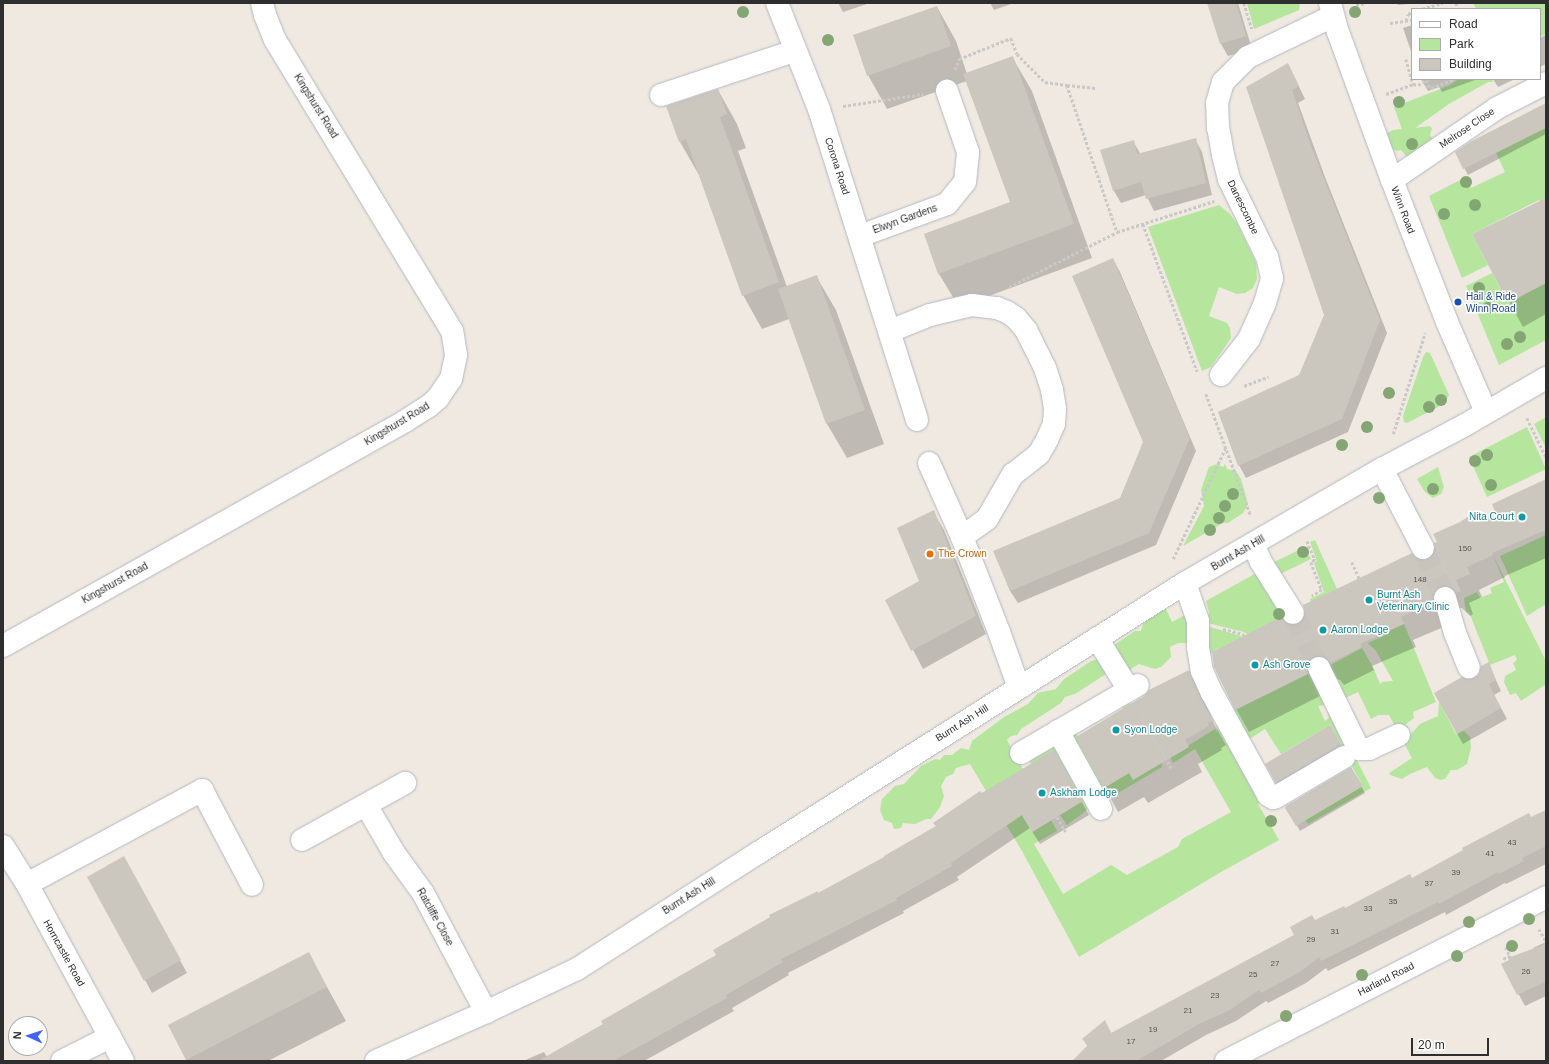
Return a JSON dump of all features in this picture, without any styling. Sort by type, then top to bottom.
[{"type":"street","name":"Kingshurst Road","points":[[3,646],[411,417],[438,398],[451,379],[456,355],[452,330],[275,40],[264,15],[262,3]]},
{"type":"street","name":"Corona Road","points":[[777,3],[794,51],[819,109],[918,420]]},
{"type":"street","name":"Winn Road","points":[[1332,10],[1392,180],[1446,322],[1486,412]]},
{"type":"street","name":"Danescombe","points":[[1221,375],[1248,339],[1265,303],[1272,278],[1267,257],[1229,179],[1218,128],[1217,103],[1223,82],[1248,57],[1332,10]]},
{"type":"street","points":[[661,95],[794,51]]},
{"type":"street","name":"Melrose Close","points":[[1392,180],[1497,108],[1546,83]]},
{"type":"street","name":"Elwyn Gardens","points":[[860,236],[947,204],[965,182],[968,152],[947,91]]},
{"type":"street","points":[[890,331],[930,315],[972,305],[997,308],[1016,318],[1026,330],[1034,344],[1047,375],[1052,390],[1055,409],[1054,424],[1047,440],[1039,454],[1013,474],[987,519],[962,537]]},
{"type":"street","name":"Burnt Ash Hill","points":[[376,1061],[486,1012],[577,969],[1185,583],[1382,469],[1546,378]]},
{"type":"street","points":[[929,464],[962,537],[1019,688]]},
{"type":"street","points":[[1382,469],[1423,548]]},
{"type":"street","points":[[1253,544],[1261,562],[1292,610]]},
{"type":"street","points":[[1185,583],[1198,620],[1198,647],[1202,671],[1212,693],[1268,795],[1273,798],[1276,797],[1344,757]]},
{"type":"street","points":[[1445,598],[1455,633],[1469,667]]},
{"type":"street","points":[[1021,753],[1133,687],[1098,638]]},
{"type":"street","points":[[1319,668],[1356,744],[1360,749],[1369,749],[1399,735]]},
{"type":"street","points":[[1058,731],[1101,809]]},
{"type":"street","points":[[302,840],[405,783]]},
{"type":"street","points":[[27,884],[202,790],[252,885]]},
{"type":"street","name":"Ratcliffe Close","points":[[366,804],[394,853],[423,894],[486,1012]]},
{"type":"street","name":"Horncastle Road","points":[[3,846],[27,884],[123,1061]]},
{"type":"street","name":"Harland Road","points":[[1226,1061],[1546,897]]},
{"type":"street","points":[[62,1061],[110,1037]]},
{"type":"path","points":[[1244,3],[1254,35]]},
{"type":"path","points":[[1356,5],[1365,3]]},
{"type":"path","points":[[1425,8],[1442,3]]},
{"type":"path","points":[[1406,21],[1408,14],[1411,12]]},
{"type":"path","points":[[1390,23],[1411,20]]},
{"type":"path","points":[[819,109],[947,91],[959,59],[1011,38],[1017,54],[1045,82],[1096,88]]},
{"type":"path","points":[[1406,59],[1411,77]]},
{"type":"path","points":[[1412,80],[1413,84]]},
{"type":"path","points":[[1384,95],[1413,84],[1418,85],[1426,80]]},
{"type":"path","points":[[1428,80],[1428,85],[1430,88],[1451,80]]},
{"type":"path","points":[[1067,85],[1117,232]]},
{"type":"path","points":[[1006,288],[1117,232],[1236,194]]},
{"type":"path","points":[[1393,434],[1425,330]]},
{"type":"path","points":[[1523,411],[1546,457]]},
{"type":"path","points":[[1173,559],[1226,448]]},
{"type":"path","points":[[1292,610],[1322,590],[1312,562],[1315,560],[1305,537]]},
{"type":"path","points":[[1352,562],[1360,580]]},
{"type":"path","points":[[1220,628],[1243,634],[1244,636]]},
{"type":"path","points":[[1150,731],[1172,769]]},
{"type":"path","points":[[1057,817],[1066,832]]},
{"type":"path","points":[[1539,929],[1546,941]]},
{"type":"path","points":[[1503,959],[1510,957],[1506,947]]},
{"type":"green space","points":[[1247,3],[1300,3],[1299,10],[1254,29]]},
{"type":"green space","points":[[1473,3],[1546,3],[1546,34],[1541,36],[1541,8],[1476,8]]},
{"type":"green space","points":[[1457,80],[1492,80],[1493,82],[1488,82],[1449,104],[1415,128],[1429,126],[1432,128],[1430,136],[1433,138],[1435,144],[1408,158],[1401,150],[1397,151],[1392,149],[1387,138],[1387,133],[1393,130],[1402,129],[1394,107],[1448,86]]},
{"type":"green space","points":[[1546,126],[1546,199],[1541,204],[1539,200],[1472,234],[1488,265],[1462,278],[1429,196],[1466,177],[1471,188],[1505,172],[1496,153]]},
{"type":"green space","points":[[1219,205],[1230,214],[1238,225],[1256,263],[1257,279],[1253,288],[1245,293],[1237,294],[1219,287],[1209,316],[1227,323],[1230,328],[1231,338],[1211,367],[1202,371],[1148,227]]},
{"type":"green space","points":[[1492,273],[1508,303],[1546,283],[1546,340],[1499,365],[1466,286]]},
{"type":"green space","points":[[1426,352],[1430,353],[1449,395],[1444,404],[1407,423],[1404,422],[1403,416]]},
{"type":"green space","points":[[1546,417],[1546,448],[1534,424]]},
{"type":"green space","points":[[1527,427],[1546,469],[1487,497],[1469,457]]},
{"type":"green space","points":[[1217,464],[1223,467],[1225,464],[1227,469],[1236,471],[1241,479],[1248,504],[1243,513],[1228,523],[1223,523],[1183,546],[1204,506],[1201,490],[1209,467]]},
{"type":"green space","points":[[1438,467],[1444,487],[1441,494],[1433,498],[1425,492],[1417,479]]},
{"type":"green space","points":[[1546,535],[1546,604],[1527,616],[1500,556]]},
{"type":"green space","points":[[1315,540],[1337,589],[1311,602],[1310,599],[1324,592],[1314,563],[1317,561],[1310,542]]},
{"type":"green space","points":[[1305,547],[1311,559],[1276,576],[1270,564]]},
{"type":"green space","points":[[1493,555],[1546,661],[1546,684],[1521,701],[1516,693],[1510,695],[1504,682],[1505,676],[1516,670],[1513,663],[1517,660],[1515,655],[1490,665],[1469,612],[1467,613],[1465,606],[1464,598],[1477,592],[1480,598],[1492,593],[1490,588],[1504,582]]},
{"type":"green space","points":[[1260,571],[1371,788],[1308,824],[1305,820],[1363,786],[1350,763],[1339,750],[1341,744],[1330,725],[1281,754],[1265,729],[1248,740],[1233,711],[1303,676],[1244,632],[1207,623],[1209,612],[1206,601]],"holes":[[[1327,705],[1329,718],[1325,721],[1318,706]]]},
{"type":"green space","points":[[1164,605],[1172,622],[1187,614],[1190,643],[1178,643],[1170,647],[1171,657],[1161,667],[1155,669],[1139,664],[1132,668],[1128,674],[1109,672],[1075,694],[1065,697],[1061,703],[1021,729],[1017,735],[1011,736],[1007,740],[1024,771],[1003,784],[1032,832],[1051,820],[1057,831],[1034,844],[1063,894],[1111,865],[1127,875],[1178,847],[1182,839],[1231,812],[1195,749],[1173,763],[1170,757],[1215,729],[1217,732],[1216,720],[1262,800],[1258,804],[1279,840],[1221,872],[1079,957],[1022,851],[970,764],[956,768],[953,774],[946,777],[941,786],[944,796],[940,807],[931,819],[926,819],[915,824],[903,823],[901,828],[894,829],[892,823],[884,820],[880,810],[882,799],[895,786],[904,784],[921,766],[935,759],[940,760],[944,755],[952,755],[961,748],[969,750],[972,741],[1004,717],[1028,704],[1038,693],[1056,689],[1064,679],[1091,661],[1102,658],[1114,645],[1135,631],[1141,631],[1145,617]]},
{"type":"green space","points":[[1380,624],[1404,624],[1436,702],[1413,712],[1414,718],[1405,725],[1408,727],[1407,733],[1411,734],[1420,724],[1438,716],[1439,702],[1456,734],[1464,731],[1470,737],[1471,748],[1467,764],[1457,770],[1451,770],[1445,779],[1440,780],[1435,778],[1427,767],[1402,779],[1390,775],[1389,773],[1412,758],[1389,715],[1378,715],[1371,719],[1358,692],[1343,699],[1327,667],[1362,648],[1373,667],[1380,684],[1382,682],[1393,681],[1376,651],[1368,643],[1385,635]]},
{"type":"green space","points":[[1207,626],[1241,636],[1242,637],[1206,655]]},
{"type":"green space","points":[[1127,699],[1142,725],[1135,729],[1121,705],[1096,720],[1097,723],[1077,732],[1077,735],[1107,786],[1129,773],[1162,763],[1162,767],[1109,797],[1105,796],[1073,737],[1073,734]]},
{"type":"green space","points":[[1055,745],[1088,805],[1087,810],[1067,825],[1060,815],[1082,802],[1053,753],[1032,766],[1030,762],[1030,759]]},
{"type":"building","points":[[1207,3],[1236,3],[1246,36],[1220,44]]},
{"type":"building","points":[[937,6],[951,46],[867,76],[853,35]]},
{"type":"building","points":[[1013,56],[1074,224],[938,274],[924,234],[1010,202],[963,74]]},
{"type":"building","points":[[1288,63],[1299,86],[1292,90],[1311,146],[1380,320],[1342,419],[1238,466],[1218,412],[1299,375],[1324,315],[1246,87]]},
{"type":"building","points":[[718,89],[727,114],[720,117],[779,282],[742,296],[686,139],[679,142],[666,106]]},
{"type":"building","points":[[1546,103],[1546,128],[1463,169],[1455,152],[1470,142]]},
{"type":"building","points":[[1196,138],[1206,183],[1146,199],[1141,182],[1113,191],[1100,150],[1134,140],[1137,154]]},
{"type":"building","points":[[1546,198],[1546,283],[1508,303],[1472,234]]},
{"type":"building","points":[[1113,258],[1190,438],[1149,533],[1010,591],[993,551],[1120,498],[1143,442],[1072,276]]},
{"type":"building","points":[[817,275],[865,410],[826,424],[778,289]]},
{"type":"building","points":[[1546,479],[1546,530],[1492,553],[1493,555],[1467,567],[1470,574],[1456,580],[1461,591],[1456,593],[1448,586],[1441,586],[1436,589],[1433,595],[1433,603],[1401,617],[1404,624],[1360,644],[1362,647],[1330,663],[1326,658],[1320,656],[1313,657],[1309,661],[1307,667],[1308,674],[1235,710],[1214,667],[1212,652],[1281,617],[1288,624],[1299,624],[1304,619],[1305,613],[1303,605],[1412,553],[1417,559],[1428,559],[1433,555],[1435,549],[1434,543],[1437,542],[1433,534],[1460,522],[1469,516],[1497,517],[1492,504]]},
{"type":"building","name":"The Crown","points":[[934,510],[976,616],[911,651],[885,600],[919,581],[897,528]]},
{"type":"building","points":[[1489,662],[1496,680],[1489,684],[1501,708],[1457,734],[1434,693],[1462,677],[1468,679],[1474,678],[1479,674],[1481,666]]},
{"type":"building","name":"Syon Lodge","points":[[1189,670],[1213,721],[1208,723],[1209,726],[1185,740],[1189,747],[1133,780],[1129,773],[1104,788],[1076,737],[1144,696],[1149,690]]},
{"type":"building","points":[[1330,725],[1341,744],[1276,783],[1265,764]]},
{"type":"building","points":[[1054,750],[1082,801],[1057,817],[1032,832],[1022,815],[951,863],[952,866],[896,898],[897,900],[781,959],[783,962],[726,995],[727,998],[613,1061],[538,1061],[603,1024],[601,1021],[716,955],[713,950],[770,917],[769,915],[818,891],[818,893],[884,857],[936,826],[933,823],[980,791],[982,793]]},
{"type":"building","points":[[1351,767],[1363,786],[1296,826],[1285,808],[1286,806]]},
{"type":"building","points":[[1546,810],[1546,846],[1522,858],[1524,861],[1499,874],[1498,872],[1439,904],[1438,902],[1321,961],[1319,957],[1300,972],[1261,993],[1259,990],[1230,1010],[1199,1024],[1136,1061],[1072,1061],[1088,1045],[1082,1039],[1105,1020],[1111,1033],[1294,935],[1290,927],[1312,915],[1315,920],[1344,906],[1345,908],[1410,874],[1412,878],[1463,850],[1462,848],[1529,813],[1531,817]]},
{"type":"building","points":[[124,856],[181,960],[144,981],[87,877]]},
{"type":"building","points":[[1546,944],[1546,982],[1517,995],[1501,964],[1509,960],[1508,958]]},
{"type":"building","points":[[309,952],[327,987],[186,1060],[168,1025]]},
{"type":"tunnel","points":[[1423,548],[1445,598]]},
{"type":"tunnel","points":[[1293,613],[1319,668]]},
{"type":"place","name":"Hail & Ride Winn Road","points":[[1458,302]]},
{"type":"place","name":"Nita Court","points":[[1522,517]]},
{"type":"place","name":"The Crown","points":[[930,554]]},
{"type":"place","name":"Burnt Ash Veterinary Clinic","points":[[1369,600]]},
{"type":"place","name":"Aaron Lodge","points":[[1323,630]]},
{"type":"place","name":"Ash Grove","points":[[1255,665]]},
{"type":"place","name":"Syon Lodge","points":[[1116,730]]},
{"type":"place","name":"Askham Lodge","points":[[1042,793]]}]
